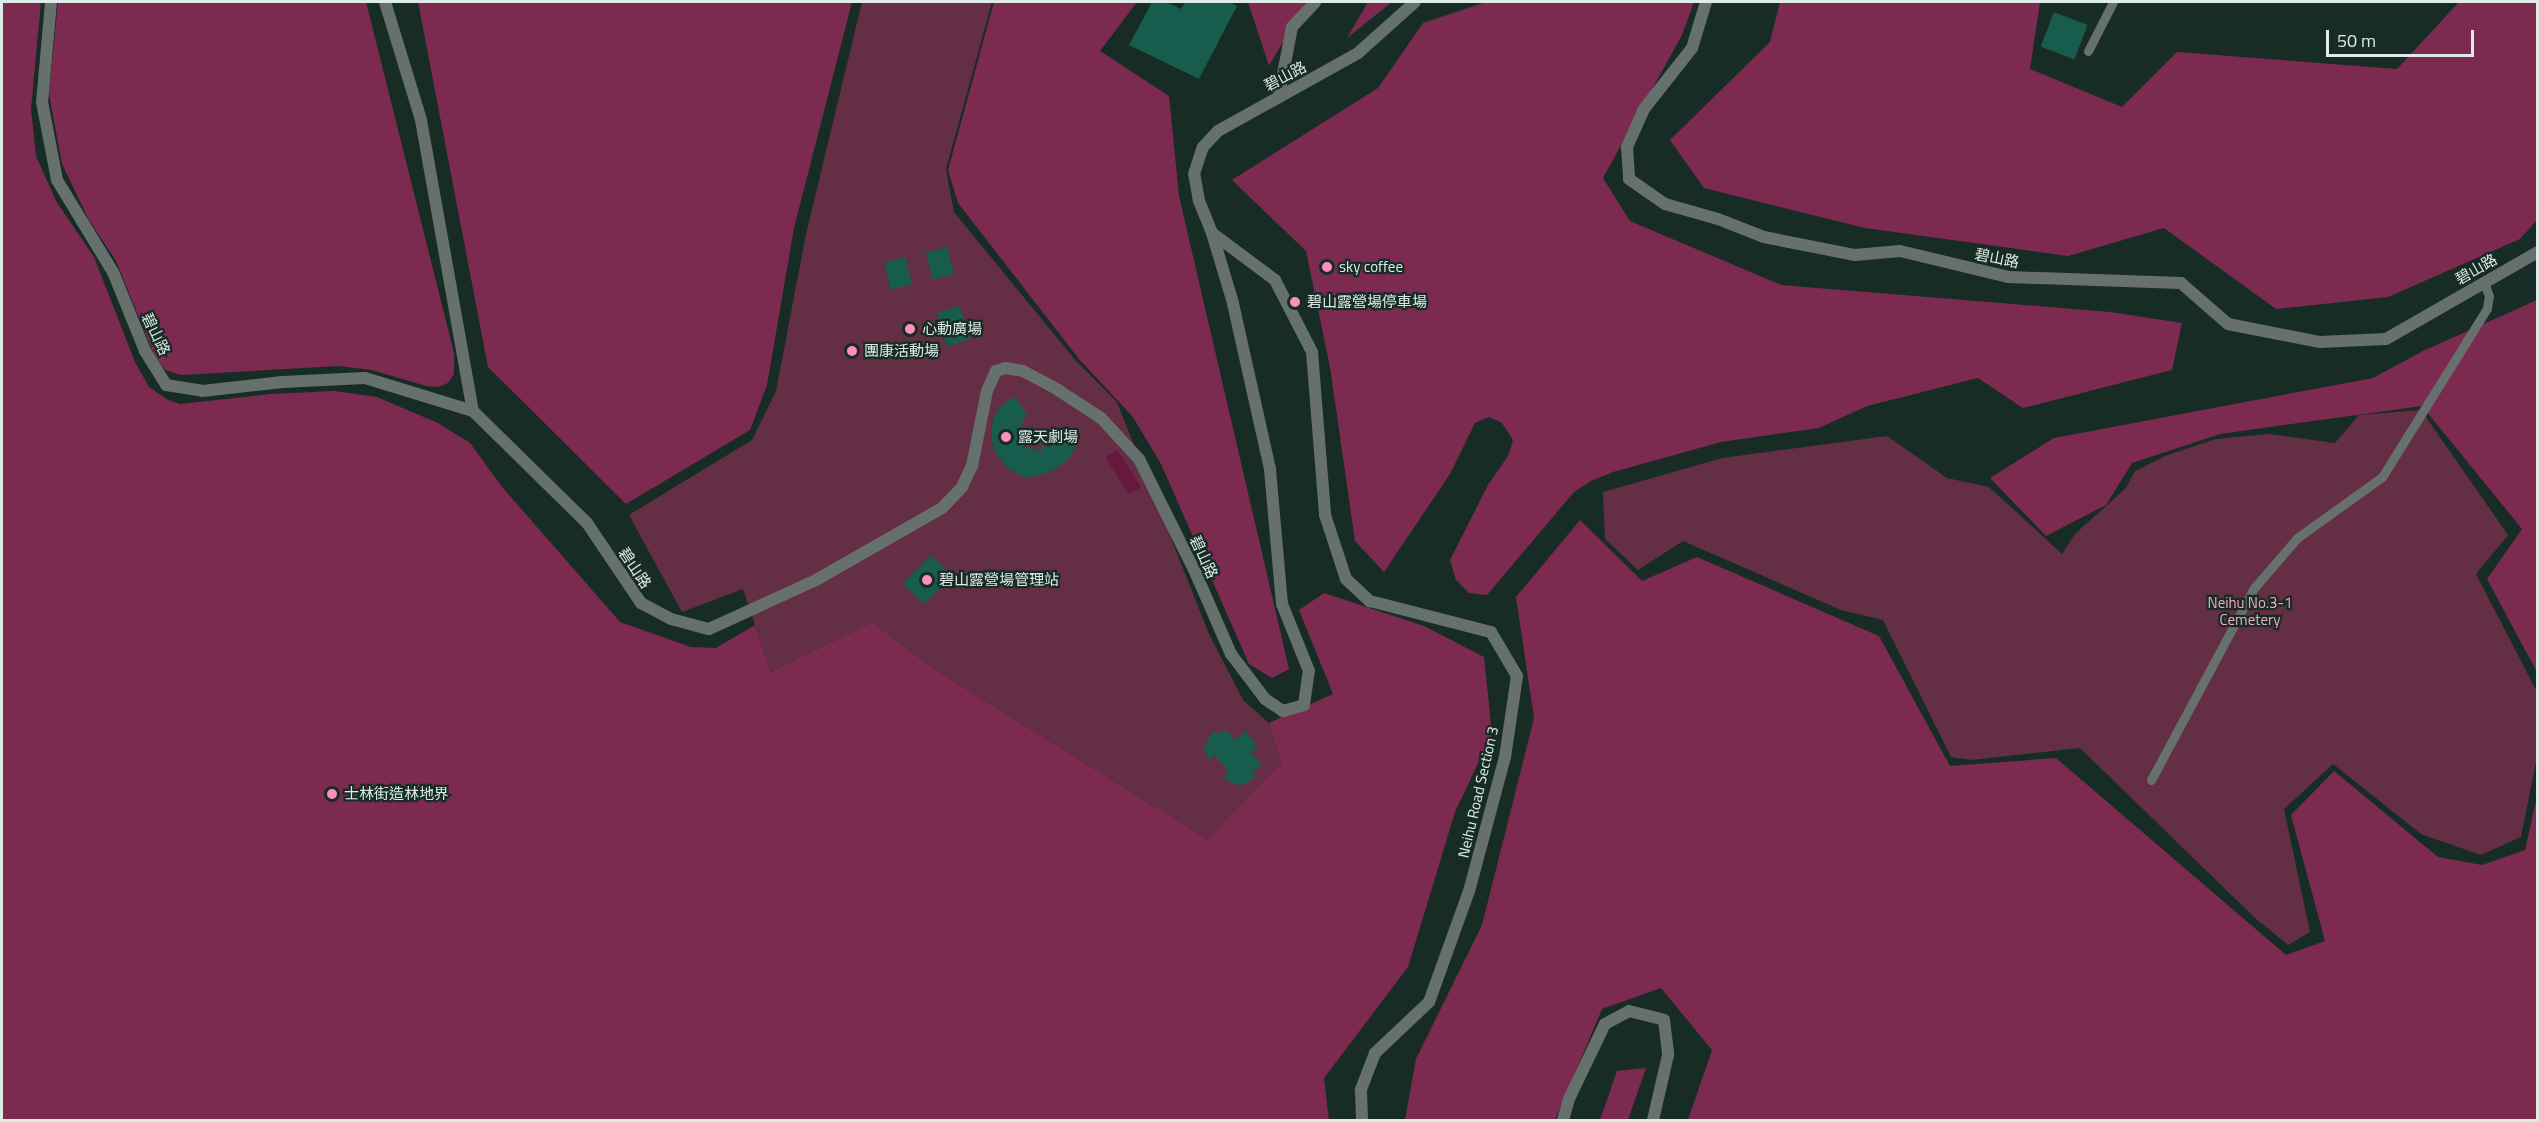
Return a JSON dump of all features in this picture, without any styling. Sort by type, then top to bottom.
[{"type":"street","name":"碧山路","points":[[51,2],[42,102],[57,180],[113,272],[145,351],[166,385],[201,391],[282,382],[365,378],[473,411],[587,523],[641,603],[671,620],[710,629],[816,580],[942,508],[962,487],[972,466],[987,391],[996,371],[1006,368],[1023,371],[1101,418],[1139,459],[1196,574],[1231,654],[1265,699],[1283,711],[1304,705],[1309,671],[1282,604],[1270,470],[1233,303],[1212,233],[1199,201],[1194,174],[1203,147],[1218,131],[1358,53],[1414,2]]},
{"type":"street","points":[[385,2],[422,120],[473,411]]},
{"type":"street","points":[[1279,95],[1292,27],[1315,2]]},
{"type":"street","name":"碧山路","points":[[1706,2],[1692,48],[1644,109],[1627,147],[1629,179],[1665,204],[1718,219],[1764,237],[1855,255],[1900,251],[2008,278],[2181,283],[2228,324],[2320,342],[2386,339],[2538,252]]},
{"type":"street","name":"Neihu Road Section 3","points":[[1212,233],[1275,280],[1312,352],[1325,515],[1346,579],[1370,601],[1491,632],[1517,676],[1504,757],[1469,891],[1429,1002],[1375,1053],[1361,1089],[1362,1120]]},
{"type":"street","points":[[1563,1120],[1569,1099],[1605,1024],[1629,1011],[1664,1020],[1668,1055],[1653,1120]]},
{"type":"lane","points":[[2088,51],[2113,2]]},
{"type":"lane","points":[[2151,780],[2254,588],[2297,538],[2382,477],[2487,308],[2489,296],[2484,282]]},
{"type":"green space","points":[[862,2],[992,2],[946,169],[954,212],[1076,361],[1117,402],[1209,634],[1243,700],[1269,723],[1281,763],[1207,839],[934,669],[872,622],[771,672],[743,589],[682,612],[629,515],[752,440],[776,391],[806,234]]},
{"type":"green space","name":"Neihu No.3-1 Cemetery","points":[[2421,410],[2508,535],[2476,574],[2537,692],[2537,757],[2521,837],[2481,855],[2421,834],[2333,764],[2284,809],[2310,932],[2288,945],[2255,918],[2080,748],[1972,760],[1951,757],[1883,620],[1841,610],[1683,541],[1638,570],[1605,539],[1603,492],[1722,458],[1887,436],[1947,478],[1989,487],[2062,554],[2075,534],[2126,488],[2135,471],[2165,456],[2216,439],[2269,434],[2335,443],[2359,415]]},
{"type":"shaded area","points":[[2,2],[41,2],[31,109],[36,156],[56,201],[94,257],[135,362],[149,387],[168,400],[180,404],[271,394],[334,391],[377,397],[438,423],[470,443],[502,487],[620,622],[691,647],[716,648],[755,625],[771,672],[872,622],[934,669],[1207,839],[1281,763],[1269,723],[1333,694],[1299,610],[1324,593],[1424,626],[1484,657],[1492,734],[1455,812],[1408,967],[1324,1078],[1329,1120],[2,1120]]},
{"type":"shaded area","points":[[58,2],[366,2],[454,353],[454,374],[448,383],[438,387],[426,386],[372,370],[339,366],[181,375],[165,370],[155,357],[116,261],[89,220],[62,164],[49,94]]},
{"type":"shaded area","points":[[418,2],[852,2],[794,228],[767,385],[750,430],[626,504],[488,367]]},
{"type":"shaded area","points":[[994,2],[1137,2],[1100,51],[1169,96],[1179,196],[1289,669],[1272,678],[1249,664],[1161,464],[1133,417],[1079,359],[958,203],[948,170]]},
{"type":"shaded area","points":[[1248,2],[1306,2],[1269,66]]},
{"type":"shaded area","points":[[1368,2],[1392,2],[1347,38]]},
{"type":"shaded area","points":[[1486,2],[1694,2],[1682,35],[1603,178],[1630,221],[1781,285],[2110,312],[2182,323],[2172,370],[2023,408],[1978,378],[1867,406],[1819,428],[1721,442],[1613,472],[1591,481],[1574,492],[1487,595],[1469,593],[1456,580],[1450,560],[1488,485],[1508,456],[1513,440],[1502,423],[1489,417],[1475,423],[1450,474],[1384,572],[1355,541],[1330,367],[1306,251],[1232,180],[1378,88],[1423,23]]},
{"type":"shaded area","points":[[1780,2],[2040,2],[2030,69],[2122,107],[2177,52],[2397,69],[2459,2],[2537,2],[2537,220],[2520,239],[2388,297],[2276,309],[2164,228],[2068,256],[1865,228],[1704,188],[1670,140],[1770,42]]},
{"type":"shaded area","points":[[2537,300],[2537,672],[2487,579],[2522,529],[2422,406],[2220,434],[2132,463],[2106,505],[2046,536],[1990,478],[2054,438],[2373,378],[2423,351]]},
{"type":"shaded area","points":[[1117,450],[1141,487],[1129,495],[1105,458]]},
{"type":"shaded area","points":[[1580,520],[1642,581],[1697,557],[1879,636],[1950,766],[2056,758],[2286,955],[2325,941],[2291,815],[2334,771],[2438,857],[2482,865],[2525,850],[2537,796],[2537,1120],[1688,1120],[1712,1050],[1661,988],[1602,1009],[1555,1120],[1405,1120],[1416,1059],[1482,925],[1534,718],[1516,597]]},
{"type":"shaded area","points":[[1646,1068],[1628,1120],[1600,1120],[1617,1071]]},
{"type":"building","points":[[1152,2],[1166,2],[1181,9],[1185,2],[1229,2],[1237,6],[1199,79],[1129,45]]},
{"type":"building","points":[[2054,12],[2088,25],[2074,59],[2041,47]]},
{"type":"building","points":[[947,247],[954,274],[933,280],[926,253]]},
{"type":"building","points":[[905,257],[912,284],[891,290],[884,263]]},
{"type":"building","points":[[960,306],[970,340],[947,346],[937,313]]},
{"type":"building","name":"露天劇場","points":[[1014,396],[1028,416],[1022,418],[1025,422],[1020,425],[1023,429],[1018,433],[1022,436],[1020,441],[1025,442],[1023,449],[1030,446],[1032,452],[1036,447],[1041,451],[1042,445],[1048,448],[1049,442],[1054,444],[1053,436],[1060,438],[1058,431],[1080,439],[1069,459],[1051,472],[1028,478],[1021,476],[1007,468],[994,451],[991,438],[993,418],[1001,406]]},
{"type":"building","name":"碧山露營場管理站","points":[[931,555],[952,576],[924,604],[903,583]]},
{"type":"building","points":[[1225,729],[1235,740],[1246,731],[1257,746],[1251,753],[1262,764],[1252,773],[1255,777],[1246,784],[1237,785],[1230,782],[1223,776],[1229,772],[1215,755],[1209,760],[1204,750],[1207,740],[1214,731],[1218,734]]},
{"type":"place","name":"sky coffee","points":[[1327,267]]},
{"type":"place","name":"碧山露營場停車場","points":[[1295,302]]},
{"type":"place","name":"心動廣場","points":[[910,329]]},
{"type":"place","name":"團康活動場","points":[[852,351]]},
{"type":"place","name":"露天劇場","points":[[1006,437]]},
{"type":"place","name":"碧山露營場管理站","points":[[927,580]]},
{"type":"place","name":"士林街造林地界","points":[[332,794]]}]
